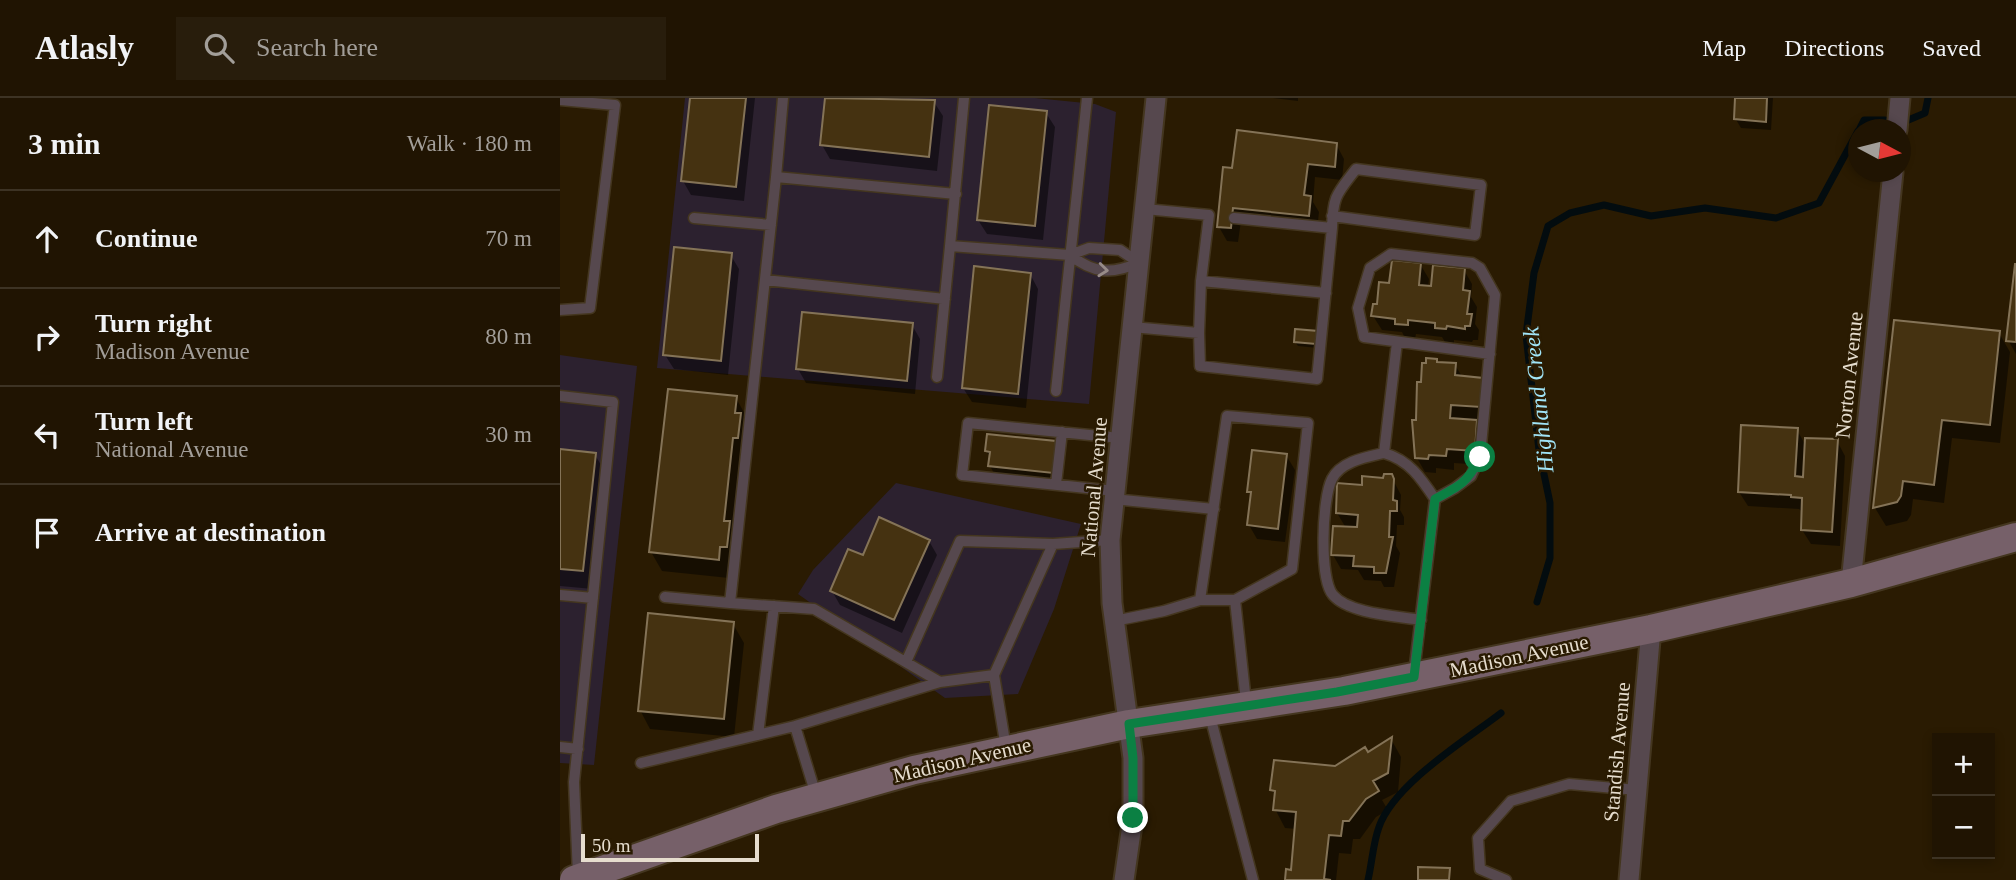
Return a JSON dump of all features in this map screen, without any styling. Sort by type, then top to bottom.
[{"type":"main road","name":"Madison Avenue","points":[[576,880],[718,828],[817,796],[914,770],[1129,724],[1414,677],[1651,629],[1851,583],[2016,538]]},
{"type":"street","name":"National Avenue","points":[[1124,880],[1133,818],[1133,758],[1109,572],[1114,495],[1156,98]]},
{"type":"street","points":[[1898,119],[1900,98]]},
{"type":"street","name":"Norton Avenue","points":[[1851,583],[1892,182]]},
{"type":"street","name":"Standish Avenue","points":[[1629,880],[1651,629]]},
{"type":"lane","points":[[730,603],[783,98]]},
{"type":"lane","points":[[937,377],[964,98]]},
{"type":"lane","points":[[1056,391],[1087,98]]},
{"type":"lane","points":[[560,100],[615,105],[590,308],[560,310]]},
{"type":"lane","points":[[1145,209],[1212,216],[1201,281],[1200,366],[1317,379],[1332,216],[1335,197],[1356,169],[1481,185],[1475,235],[1332,216]]},
{"type":"lane","points":[[776,177],[956,194]]},
{"type":"lane","points":[[694,218],[771,225]]},
{"type":"lane","points":[[1234,218],[1332,228]]},
{"type":"lane","points":[[950,246],[1070,255],[1089,248],[1121,250],[1139,263]]},
{"type":"lane","points":[[1435,499],[1471,476],[1480,457],[1490,355],[1495,295],[1480,268],[1472,263],[1391,254],[1370,268],[1358,308],[1364,337],[1490,355]]},
{"type":"lane","points":[[1070,255],[1086,268],[1119,271],[1139,263]]},
{"type":"lane","points":[[765,280],[945,299]]},
{"type":"lane","points":[[1201,281],[1326,293]]},
{"type":"lane","points":[[1132,327],[1199,333]]},
{"type":"lane","points":[[1384,453],[1397,342]]},
{"type":"lane","points":[[560,396],[613,402],[574,782],[576,880]]},
{"type":"lane","points":[[1114,621],[1164,611],[1200,600],[1235,600],[1292,569],[1308,423],[1227,416],[1200,600]]},
{"type":"lane","points":[[1120,438],[968,423],[962,475],[1056,484],[1214,509]]},
{"type":"lane","points":[[1056,484],[1062,432]]},
{"type":"lane","points":[[1414,677],[1421,620],[1435,499],[1412,467],[1397,457],[1384,453],[1360,459],[1343,467],[1332,478],[1325,523],[1325,578],[1334,596],[1354,607],[1421,620]]},
{"type":"lane","points":[[906,663],[960,541],[1053,544],[1111,540]]},
{"type":"lane","points":[[1006,749],[994,676],[1053,544]]},
{"type":"lane","points":[[560,595],[593,598]]},
{"type":"lane","points":[[665,597],[814,609],[940,682]]},
{"type":"lane","points":[[1235,600],[1247,706]]},
{"type":"lane","points":[[758,735],[774,606]]},
{"type":"lane","points":[[641,763],[795,726],[940,682],[994,676]]},
{"type":"lane","points":[[1209,712],[1253,880]]},
{"type":"lane","points":[[795,726],[817,796]]},
{"type":"lane","points":[[560,747],[578,748]]},
{"type":"lane","points":[[1506,880],[1480,869],[1478,838],[1511,800],[1569,783],[1637,790]]},
{"type":"shaded area","points":[[685,98],[1035,98],[1095,104],[1116,112],[1089,404],[657,368]]},
{"type":"shaded area","points":[[560,355],[637,366],[594,765],[560,763]]},
{"type":"shaded area","points":[[896,483],[1081,524],[1054,609],[1018,694],[945,698],[798,594],[813,570]]},
{"type":"building","points":[[690,98],[746,98],[736,187],[681,181]]},
{"type":"building","points":[[825,98],[935,100],[929,157],[820,145]]},
{"type":"building","points":[[1735,98],[1767,98],[1766,122],[1734,119]]},
{"type":"building","points":[[989,105],[1047,111],[1035,226],[977,220]]},
{"type":"building","points":[[1237,130],[1337,143],[1335,167],[1308,164],[1304,195],[1311,196],[1309,216],[1233,208],[1231,228],[1217,227],[1223,167],[1232,168]]},
{"type":"building","points":[[674,247],[732,253],[721,361],[663,355]]},
{"type":"building","points":[[1392,260],[1421,263],[1419,285],[1431,286],[1433,265],[1465,268],[1463,290],[1470,291],[1467,314],[1472,314],[1470,326],[1465,326],[1465,329],[1447,326],[1446,329],[1435,328],[1435,323],[1408,320],[1408,325],[1395,324],[1395,319],[1371,316],[1373,304],[1377,304],[1379,282],[1389,283]]},
{"type":"building","points":[[2016,264],[2016,342],[2006,341]]},
{"type":"building","points":[[974,266],[1031,273],[1018,394],[962,388]]},
{"type":"building","points":[[802,312],[913,323],[907,381],[796,369]]},
{"type":"building","points":[[1894,320],[2000,331],[1990,425],[1942,420],[1934,485],[1903,481],[1901,496],[1897,502],[1873,508]]},
{"type":"building","points":[[1295,329],[1318,331],[1316,344],[1294,342]]},
{"type":"building","points":[[1426,358],[1437,359],[1437,362],[1456,363],[1455,375],[1483,378],[1481,407],[1451,405],[1450,418],[1477,420],[1475,451],[1447,449],[1446,456],[1415,458],[1412,420],[1416,420],[1417,382],[1421,382],[1422,363],[1426,363]]},
{"type":"building","points":[[668,389],[737,396],[735,413],[741,413],[738,438],[733,438],[724,521],[730,521],[727,547],[720,547],[719,560],[649,552]]},
{"type":"building","points":[[1741,425],[1798,428],[1795,476],[1803,477],[1805,438],[1838,439],[1832,532],[1801,530],[1802,498],[1738,492]]},
{"type":"building","points":[[987,434],[1056,441],[1053,473],[988,466],[990,452],[985,451]]},
{"type":"building","points":[[560,449],[596,453],[583,571],[560,569]]},
{"type":"building","points":[[1252,450],[1287,454],[1278,529],[1247,525],[1251,492],[1247,492]]},
{"type":"building","points":[[1384,474],[1392,474],[1394,479],[1393,500],[1397,501],[1397,511],[1390,511],[1389,537],[1393,537],[1386,573],[1374,573],[1374,567],[1353,566],[1354,556],[1331,555],[1333,526],[1357,527],[1358,515],[1336,513],[1337,483],[1362,485],[1362,476],[1383,478]]},
{"type":"building","points":[[879,517],[930,540],[894,620],[830,591],[848,549],[863,555]]},
{"type":"building","points":[[648,613],[734,622],[724,719],[638,711]]},
{"type":"building","points":[[1392,737],[1388,773],[1373,781],[1379,791],[1366,799],[1349,821],[1343,821],[1341,836],[1329,835],[1324,879],[1331,880],[1285,880],[1286,869],[1291,870],[1296,812],[1273,810],[1275,791],[1270,790],[1274,760],[1335,766],[1365,747],[1368,752]]},
{"type":"building","points":[[1418,867],[1450,868],[1449,880],[1418,880]]},
{"type":"waterway","name":"Highland Creek","points":[[1911,119],[1925,113],[1928,98]]},
{"type":"waterway","name":"Highland Creek","points":[[1537,602],[1550,558],[1550,503],[1539,450],[1526,335],[1534,273],[1548,226],[1570,213],[1604,205],[1651,216],[1705,208],[1776,218],[1819,203],[1848,149]]},
{"type":"waterway","name":"Highland Creek","points":[[1368,880],[1379,827],[1399,795],[1432,764],[1501,713]]},
{"type":"route","points":[[1133,818],[1133,758],[1129,724],[1337,692],[1414,677],[1435,499],[1471,476],[1480,457]]}]
